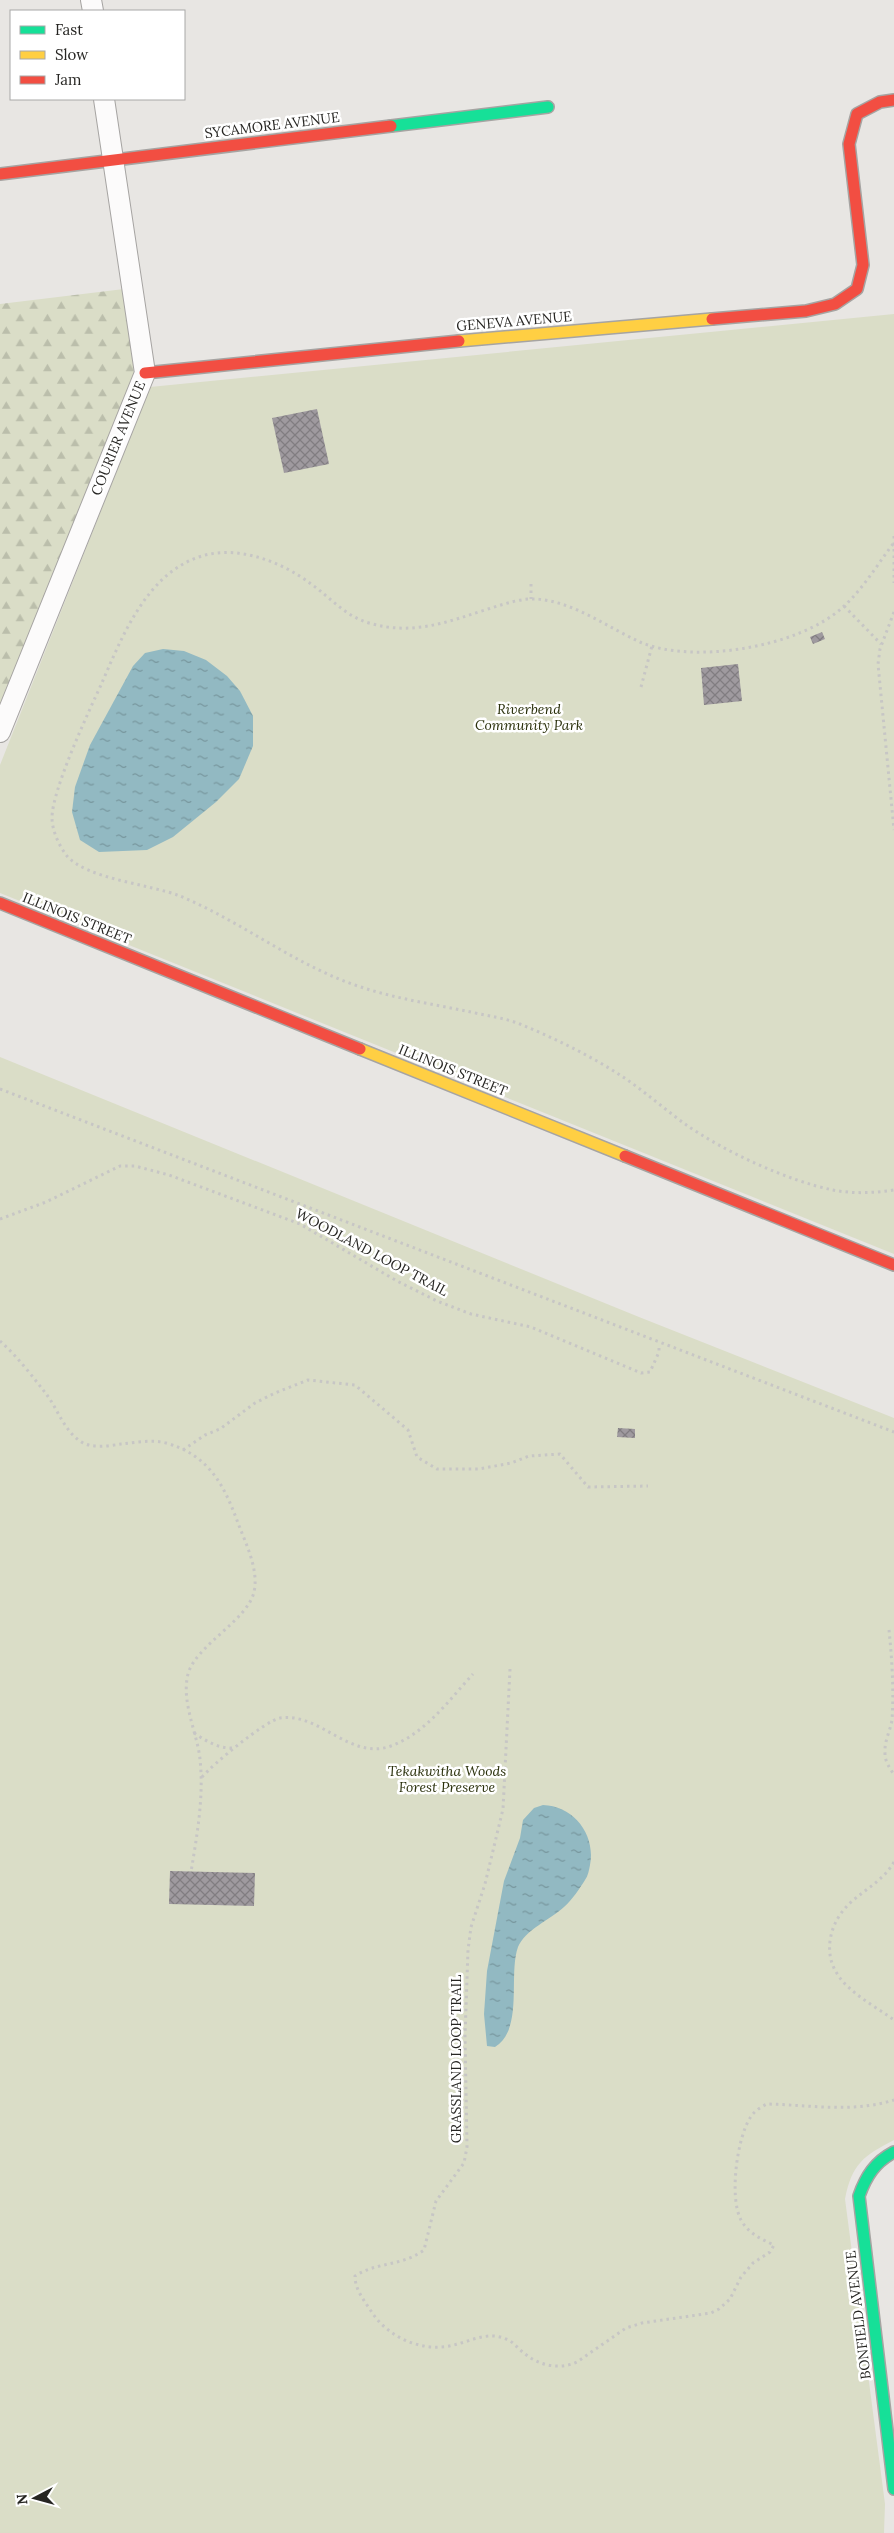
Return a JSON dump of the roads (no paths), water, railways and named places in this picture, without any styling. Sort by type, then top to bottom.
[{"type":"street","name":"COURIER AVENUE","points":[[0,732],[144,373],[104,100]]},
{"type":"street","name":"GENEVA AVENUE","points":[[144,373],[523,335],[806,311],[835,304],[857,289],[862,266],[850,144],[857,114],[880,102],[894,100]]},
{"type":"street","name":"SYCAMORE AVENUE","points":[[0,174],[548,107]]},
{"type":"street","name":"ILLINOIS STREET","points":[[0,903],[894,1265]]},
{"type":"street","name":"BONFIELD AVENUE","points":[[894,2152],[884,2156],[866,2173],[859,2196],[894,2489]]},
{"type":"water","points":[[163,649],[184,651],[206,660],[227,676],[240,691],[253,716],[253,746],[239,779],[216,802],[173,837],[147,850],[99,852],[80,840],[72,812],[75,787],[90,745],[133,666],[145,653]]},
{"type":"water","points":[[543,1805],[564,1811],[580,1824],[590,1843],[589,1871],[576,1894],[567,1904],[532,1930],[521,1941],[515,1959],[514,2001],[509,2028],[504,2039],[495,2047],[487,2046],[484,2014],[487,1971],[504,1881],[520,1838],[523,1820],[534,1808]]},
{"type":"park label","name":"Riverbend Community Park","points":[[529,718]]},
{"type":"park label","name":"Tekakwitha Woods Forest Preserve","points":[[447,1779]]}]
